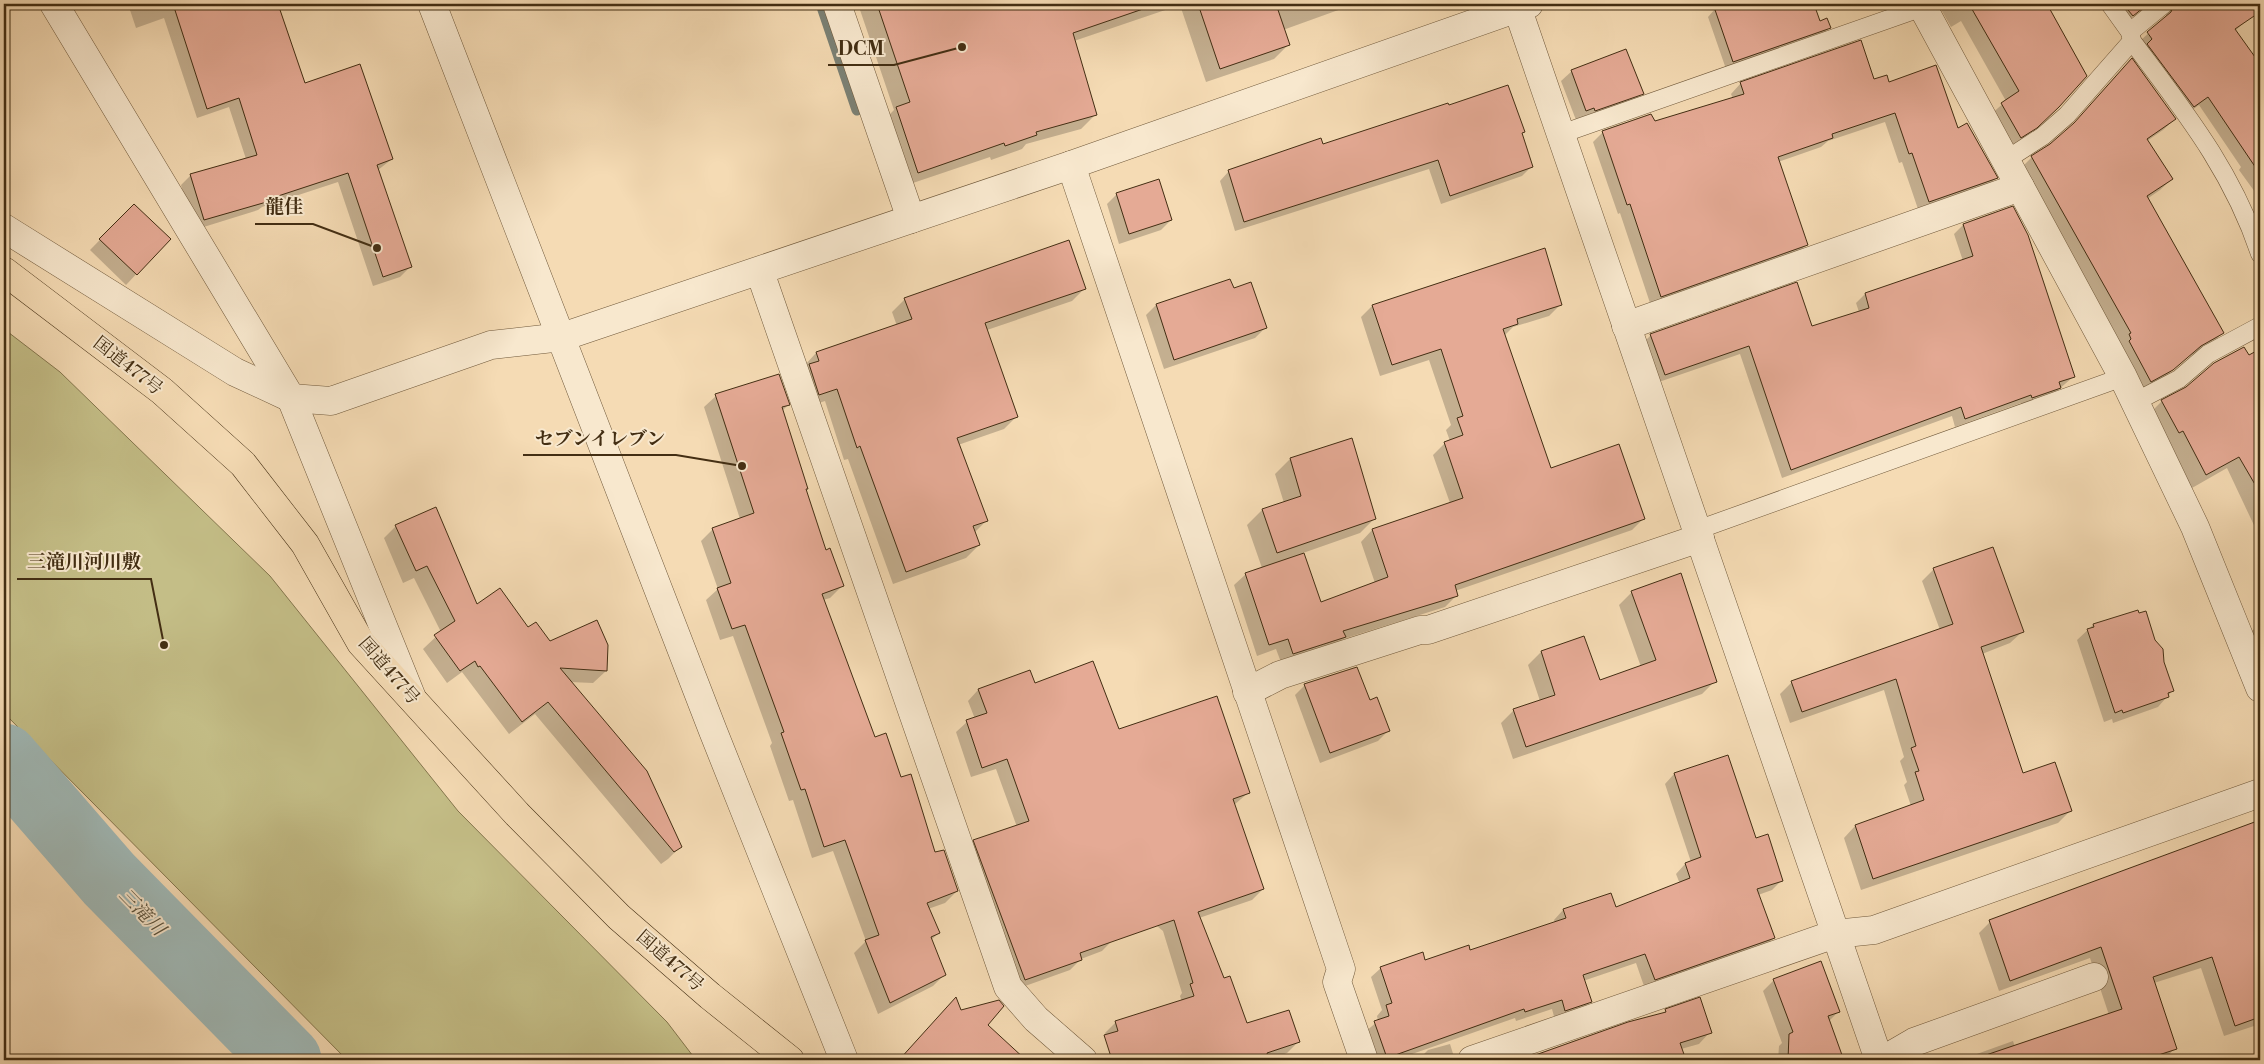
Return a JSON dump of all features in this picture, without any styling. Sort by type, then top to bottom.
[{"type":"highway","name":"国道477号","points":[[4,271],[162,391],[243,464],[305,544],[361,643],[516,814],[619,917],[710,996],[790,1060]]},
{"type":"street","points":[[54,4],[291,398],[412,698]]},
{"type":"street","points":[[432,4],[713,731],[844,1060]]},
{"type":"street","points":[[837,4],[911,219]]},
{"type":"street","points":[[4,228],[234,372],[291,398],[331,401],[491,345],[562,337],[760,272],[1071,165],[1523,5],[1561,134],[1879,1060]]},
{"type":"street","points":[[1922,5],[2123,377],[2196,527],[2260,688]]},
{"type":"street","points":[[1071,165],[1341,969],[1337,982],[1364,1060]]},
{"type":"street","points":[[1626,326],[2020,187]]},
{"type":"street","points":[[760,272],[1008,987],[1036,1019],[1083,1060]]},
{"type":"street","points":[[1247,692],[1280,675],[1420,630],[1428,630],[1698,534]]},
{"type":"street","points":[[1472,1060],[1835,934],[1874,930],[2260,793]]},
{"type":"street","points":[[1883,1060],[1914,1042],[2094,977]]},
{"type":"lane","points":[[2110,4],[2221,165],[2239,199],[2260,254]]},
{"type":"lane","points":[[2006,160],[2044,136],[2067,115],[2131,36],[2164,4]]},
{"type":"lane","points":[[1561,134],[1922,5]]},
{"type":"lane","points":[[2135,402],[2179,379],[2208,354],[2260,326]]},
{"type":"lane","points":[[1698,534],[2123,377]]},
{"type":"shaded area","points":[[4,329],[60,372],[270,576],[458,811],[667,1022],[696,1060],[347,1060],[4,713]]},
{"type":"building","points":[[173,4],[278,4],[305,83],[360,64],[393,159],[377,165],[412,267],[383,277],[348,173],[269,199],[270,201],[204,220],[190,174],[257,155],[239,98],[207,109]]},
{"type":"building","points":[[877,4],[1142,4],[1143,9],[1073,33],[1097,115],[1036,132],[1037,135],[1005,146],[1004,143],[918,173],[896,107],[910,102]]},
{"type":"building","points":[[1198,4],[1276,4],[1290,45],[1220,69]]},
{"type":"building","points":[[1713,4],[1814,4],[1820,21],[1827,18],[1831,28],[1733,62]]},
{"type":"building","points":[[1969,4],[2047,4],[2087,76],[2037,128],[2021,138],[2001,103],[2019,91]]},
{"type":"building","points":[[2123,4],[2148,4],[2133,16]]},
{"type":"building","points":[[2174,4],[2260,4],[2260,12],[2235,29],[2260,64],[2260,174],[2208,97],[2194,107],[2147,44],[2152,39],[2147,32],[2171,12]]},
{"type":"building","points":[[1861,40],[1874,79],[1887,75],[1889,82],[1936,65],[1958,128],[1967,123],[1998,178],[1929,202],[1912,153],[1909,154],[1895,113],[1832,134],[1833,138],[1778,157],[1808,245],[1661,297],[1630,204],[1627,205],[1602,131],[1651,114],[1655,121],[1744,94],[1740,82]]},
{"type":"building","points":[[1626,49],[1644,94],[1595,111],[1594,108],[1586,111],[1571,70]]},
{"type":"building","points":[[2132,58],[2176,119],[2147,139],[2173,179],[2147,196],[2224,333],[2201,346],[2173,370],[2151,382],[2129,341],[2131,339],[2129,334],[2131,333],[2031,156],[2050,144],[2074,123]]},
{"type":"building","points":[[1508,85],[1525,132],[1522,133],[1533,167],[1450,196],[1438,160],[1244,222],[1228,170],[1321,138],[1323,144]]},
{"type":"building","points":[[1159,179],[1172,220],[1129,234],[1116,193]]},
{"type":"building","points":[[134,204],[171,239],[137,275],[99,239]]},
{"type":"building","points":[[2013,206],[2028,235],[2075,377],[2059,382],[2061,388],[2032,398],[2031,395],[1965,419],[1961,407],[1791,470],[1749,346],[1665,375],[1650,334],[1797,282],[1812,326],[1869,308],[1865,293],[1973,256],[1963,224]]},
{"type":"building","points":[[1069,240],[1086,289],[985,323],[1018,417],[957,438],[988,521],[973,526],[980,545],[906,572],[860,446],[857,448],[837,389],[819,395],[809,364],[819,361],[816,352],[912,319],[904,298]]},
{"type":"building","points":[[1545,248],[1562,305],[1517,319],[1518,324],[1503,329],[1551,468],[1619,444],[1645,519],[1455,585],[1458,596],[1343,631],[1346,637],[1293,654],[1288,639],[1269,645],[1245,573],[1304,553],[1321,602],[1388,577],[1372,529],[1463,498],[1444,442],[1463,435],[1457,418],[1463,416],[1441,349],[1392,365],[1372,305]]},
{"type":"building","points":[[1230,279],[1234,288],[1251,282],[1267,328],[1174,360],[1156,304]]},
{"type":"building","points":[[2244,347],[2249,355],[2260,349],[2260,493],[2239,457],[2206,475],[2183,431],[2179,433],[2161,400],[2186,387],[2214,363]]},
{"type":"building","points":[[779,374],[790,405],[782,407],[808,489],[806,489],[826,550],[830,548],[844,586],[822,594],[875,737],[886,733],[901,777],[911,774],[935,852],[944,850],[958,891],[927,903],[940,933],[931,937],[946,975],[890,1003],[865,940],[879,935],[845,840],[824,847],[805,789],[801,790],[781,733],[784,732],[745,625],[732,629],[717,588],[731,583],[712,528],[754,513],[715,394]]},
{"type":"building","points":[[1352,438],[1376,519],[1277,553],[1262,509],[1301,496],[1290,458]]},
{"type":"building","points":[[436,507],[477,604],[500,588],[528,627],[536,622],[550,641],[597,620],[608,645],[607,671],[560,668],[647,771],[682,847],[674,852],[548,702],[522,722],[475,661],[460,671],[434,635],[455,621],[427,566],[416,571],[395,525]]},
{"type":"building","points":[[1993,547],[2024,632],[1981,647],[2023,773],[2055,762],[2072,811],[1873,879],[1855,825],[1924,800],[1915,772],[1919,771],[1911,748],[1916,746],[1896,679],[1802,712],[1791,681],[1953,624],[1933,568]]},
{"type":"building","points":[[1681,573],[1717,682],[1526,747],[1513,709],[1555,695],[1541,651],[1584,636],[1600,680],[1656,660],[1631,591]]},
{"type":"building","points":[[2138,610],[2139,613],[2146,611],[2155,640],[2163,649],[2164,662],[2174,691],[2168,693],[2169,697],[2123,713],[2122,710],[2115,713],[2087,629],[2094,627],[2093,624]]},
{"type":"building","points":[[1093,661],[1119,729],[1217,696],[1250,793],[1233,799],[1264,889],[1198,912],[1224,978],[1230,976],[1247,1023],[1289,1010],[1300,1042],[1267,1053],[1269,1060],[1112,1060],[1104,1035],[1118,1031],[1115,1021],[1194,996],[1190,984],[1193,983],[1174,920],[1080,953],[1082,960],[1025,980],[973,840],[1029,821],[1007,759],[982,768],[966,720],[987,713],[978,689],[1030,670],[1035,683]]},
{"type":"building","points":[[1357,667],[1370,700],[1377,697],[1390,731],[1330,753],[1304,684]]},
{"type":"building","points":[[1728,755],[1756,838],[1768,834],[1783,881],[1757,889],[1775,938],[1655,980],[1645,954],[1583,975],[1592,1002],[1565,1011],[1562,1000],[1525,1012],[1524,1009],[1387,1058],[1374,1021],[1389,1016],[1386,1005],[1392,1003],[1380,967],[1423,952],[1425,960],[1469,945],[1470,950],[1566,918],[1563,909],[1611,893],[1616,907],[1690,878],[1685,863],[1701,857],[1674,773]]},
{"type":"building","points":[[2260,820],[2260,1017],[2235,1026],[2212,957],[2153,977],[2177,1049],[2143,1060],[1987,1060],[1986,1055],[2122,1009],[2101,947],[2010,981],[1989,920]]},
{"type":"building","points":[[1821,961],[1840,1012],[1828,1016],[1842,1055],[1824,1060],[1788,1060],[1789,1034],[1793,1032],[1773,979]]},
{"type":"building","points":[[956,997],[961,1010],[999,1000],[1004,1006],[988,1025],[1026,1060],[899,1060]]},
{"type":"building","points":[[1700,997],[1712,1033],[1680,1043],[1686,1060],[1527,1060],[1527,1058],[1628,1022],[1666,1012],[1665,1009]]},
{"type":"waterway","points":[[821,4],[857,110]]},
{"type":"waterway","name":"三滝川","points":[[4,758],[109,879],[287,1060]]},
{"type":"place","name":"DCM","points":[[962,47]]},
{"type":"place","name":"龍佳","points":[[377,248]]},
{"type":"place","name":"セブンイレブン","points":[[742,466]]},
{"type":"place","name":"三滝川河川敷","points":[[164,645]]}]
